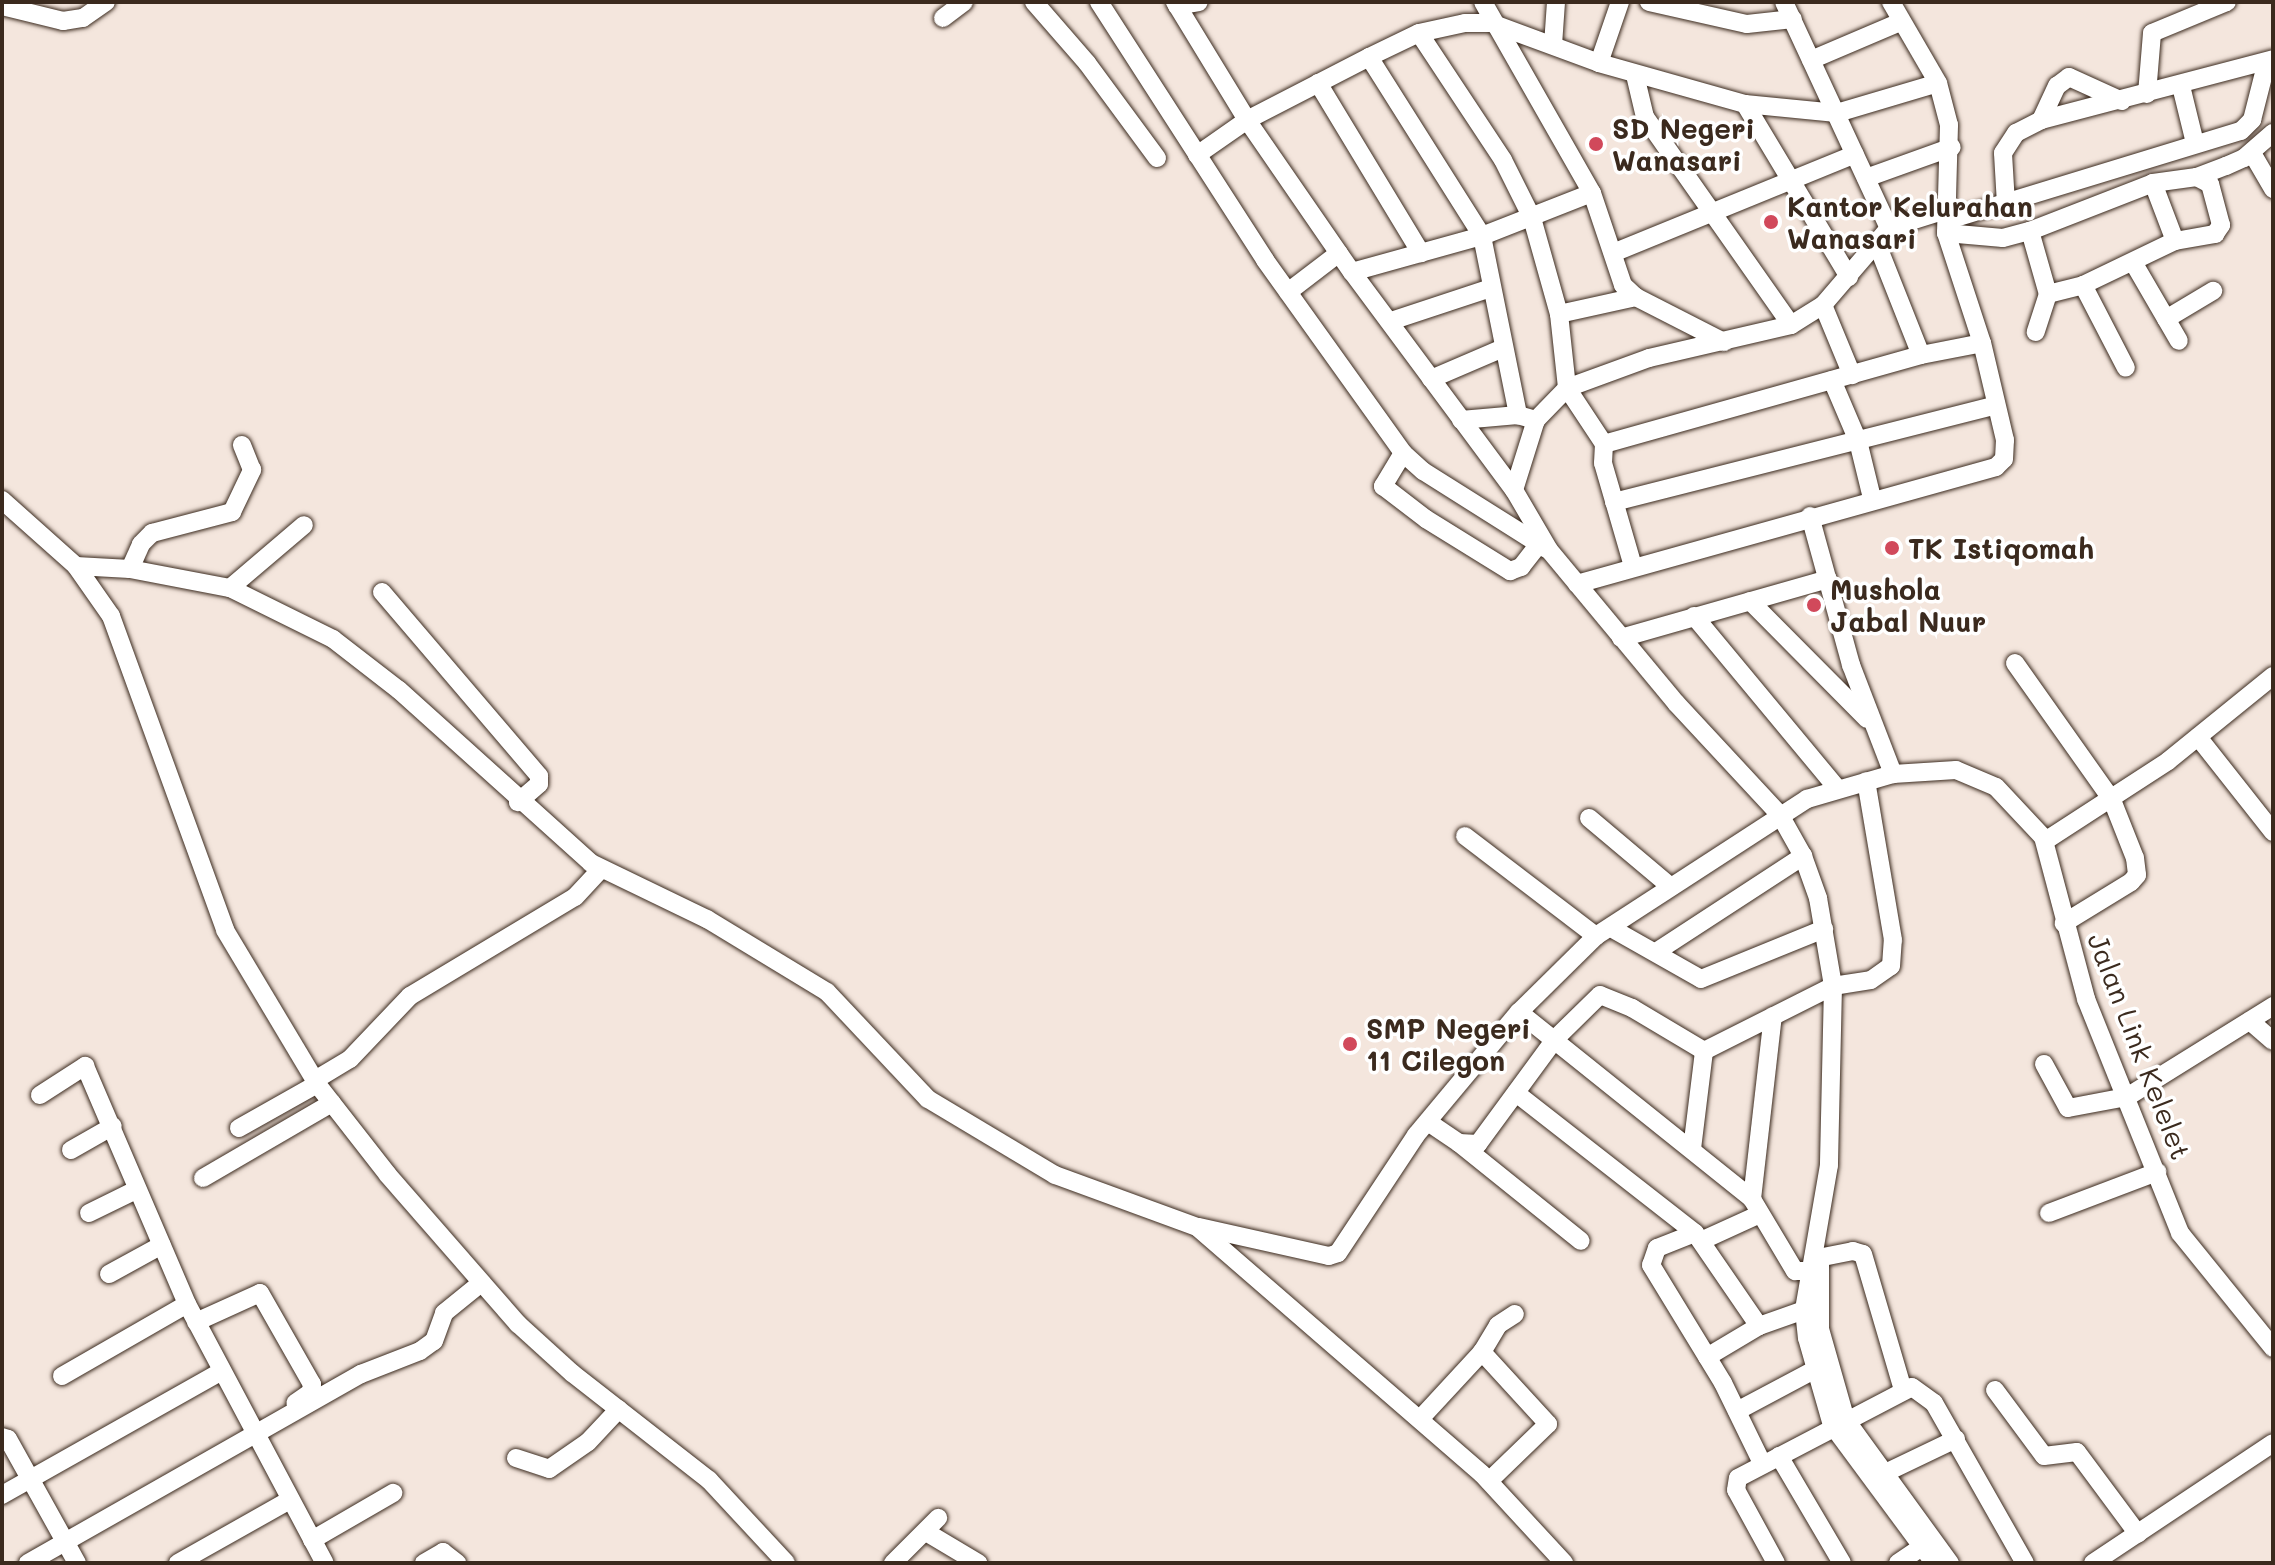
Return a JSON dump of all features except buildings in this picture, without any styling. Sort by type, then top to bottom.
[{"type":"street","points":[[2,6],[63,21],[83,18],[106,2]]},
{"type":"street","points":[[943,18],[964,2]]},
{"type":"street","points":[[1034,2],[1087,63],[1157,158]]},
{"type":"street","points":[[1099,2],[1288,292],[1403,453],[1544,547]]},
{"type":"street","points":[[1199,2],[1176,4],[1247,120],[1352,272],[1514,490],[1544,547],[1780,815],[1803,856],[1824,929],[1833,986],[1829,1165],[1804,1310],[1814,1370],[1839,1423],[1915,1526],[1950,1563]]},
{"type":"street","points":[[1483,2],[1491,23],[1592,193],[1623,285],[1636,297],[1724,342]]},
{"type":"street","points":[[1553,45],[1556,2]]},
{"type":"street","points":[[1599,63],[1620,2]]},
{"type":"street","points":[[1649,2],[1747,24],[1791,8],[1811,60],[1889,228]]},
{"type":"street","points":[[1577,584],[1872,498],[2000,465],[2007,450],[1982,343],[1948,221],[1952,147],[1938,83],[1891,2]]},
{"type":"street","points":[[2147,94],[2152,33],[2227,2]]},
{"type":"street","points":[[1811,60],[1900,22]]},
{"type":"street","points":[[1197,155],[1247,120],[1419,33],[1491,23],[1635,75],[1745,104],[1837,113],[1938,83]]},
{"type":"street","points":[[1419,33],[1503,160],[1532,218],[1559,314],[1567,388],[1604,444],[1603,463],[1633,566]]},
{"type":"street","points":[[1369,57],[1482,236],[1488,289],[1518,415]]},
{"type":"street","points":[[2006,204],[2005,143],[2041,120],[2270,62]]},
{"type":"street","points":[[1514,490],[1536,420],[1567,388],[1623,365],[1791,325],[1823,305],[1889,228],[1948,221],[2251,124],[2270,62]]},
{"type":"street","points":[[1635,75],[1645,117],[1791,325]]},
{"type":"street","points":[[2041,120],[2054,90],[2069,77],[2122,101]]},
{"type":"street","points":[[1318,83],[1421,253]]},
{"type":"street","points":[[2181,86],[2195,143]]},
{"type":"street","points":[[1745,104],[1849,277]]},
{"type":"street","points":[[1948,221],[2003,238],[2030,231],[2153,183],[2197,177],[2252,153],[2273,133]]},
{"type":"street","points":[[1866,178],[1952,147]]},
{"type":"street","points":[[2252,153],[2273,189]]},
{"type":"street","points":[[1613,253],[1711,210],[1855,154]]},
{"type":"street","points":[[2048,294],[2083,285],[2175,241],[2211,237],[2220,230],[2210,184],[2197,177]]},
{"type":"street","points":[[2153,183],[2175,241]]},
{"type":"street","points":[[1352,272],[1482,236],[1592,193]]},
{"type":"street","points":[[2030,231],[2048,294],[2036,332]]},
{"type":"street","points":[[1877,244],[1921,355]]},
{"type":"street","points":[[1288,292],[1339,253]]},
{"type":"street","points":[[2133,262],[2179,341]]},
{"type":"street","points":[[2083,285],[2126,368]]},
{"type":"street","points":[[1391,321],[1488,289]]},
{"type":"street","points":[[2166,319],[2213,291]]},
{"type":"street","points":[[1559,314],[1636,297]]},
{"type":"street","points":[[1823,305],[1852,375]]},
{"type":"street","points":[[1604,444],[1921,355],[1982,343]]},
{"type":"street","points":[[1431,379],[1503,348]]},
{"type":"street","points":[[1832,380],[1858,441],[1872,498]]},
{"type":"street","points":[[1614,502],[1996,405]]},
{"type":"street","points":[[1461,420],[1518,415],[1536,420]]},
{"type":"street","points":[[130,569],[141,544],[152,533],[232,512],[252,470],[242,445]]},
{"type":"street","points":[[1403,453],[1383,486],[1426,519],[1510,571],[1521,567],[1544,547]]},
{"type":"street","points":[[2,500],[76,566],[118,630],[225,930],[316,1082],[481,1283],[572,1373],[709,1480],[786,1563]]},
{"type":"street","points":[[1810,516],[1872,724],[1893,774]]},
{"type":"street","points":[[230,588],[304,525]]},
{"type":"street","points":[[76,566],[130,569],[230,588],[333,639],[399,690],[518,802],[601,869],[707,919],[802,975],[843,1008],[928,1099],[1055,1175],[1197,1227],[1489,1481],[1564,1563]]},
{"type":"street","points":[[1621,638],[1828,579]]},
{"type":"street","points":[[382,592],[539,776],[539,784],[518,802]]},
{"type":"street","points":[[1750,601],[1872,724]]},
{"type":"street","points":[[1694,616],[1837,788]]},
{"type":"street","points":[[2015,663],[2112,800],[2137,875],[2064,923]]},
{"type":"street","points":[[2045,841],[2112,800],[2198,737],[2273,676]]},
{"type":"street","points":[[2198,737],[2273,832]]},
{"type":"street","name":"Jalan Link Kelelet","points":[[1197,1227],[1335,1255],[1428,1122],[1519,1012],[1604,932],[1780,815],[1837,788],[1893,774],[1943,769],[1978,776],[2023,810],[2045,841],[2086,999],[2187,1246],[2273,1348]]},
{"type":"street","points":[[1704,1051],[1833,986],[1871,980],[1888,970],[1893,959],[1866,781]]},
{"type":"street","points":[[1589,818],[1671,887]]},
{"type":"street","points":[[1465,836],[1604,932],[1656,952],[1703,979],[1824,929]]},
{"type":"street","points":[[1656,952],[1803,856]]},
{"type":"street","points":[[239,1128],[350,1059],[410,996],[575,897],[601,869]]},
{"type":"street","points":[[1459,1143],[1478,1144],[1555,1039],[1603,995],[1704,1051]]},
{"type":"street","points":[[2044,1064],[2068,1108],[2127,1097],[2273,1006]]},
{"type":"street","points":[[1519,1012],[1692,1149],[1756,1206],[1795,1271],[1853,1251],[1863,1254],[1903,1390]]},
{"type":"street","points":[[1756,1206],[1773,1016]]},
{"type":"street","points":[[2250,1021],[2273,1041]]},
{"type":"street","points":[[1692,1149],[1704,1051]]},
{"type":"street","points":[[40,1095],[85,1066],[187,1304],[220,1372],[325,1563]]},
{"type":"street","points":[[1516,1093],[1699,1237],[1759,1326]]},
{"type":"street","points":[[203,1178],[332,1103]]},
{"type":"street","points":[[1428,1122],[1459,1143],[1581,1241]]},
{"type":"street","points":[[71,1150],[113,1126]]},
{"type":"street","points":[[2049,1213],[2157,1172]]},
{"type":"street","points":[[89,1213],[136,1190]]},
{"type":"street","points":[[1756,1206],[1699,1237],[1657,1248],[1650,1261],[1737,1411],[1842,1563]]},
{"type":"street","points":[[109,1274],[162,1245]]},
{"type":"street","points":[[1814,1263],[1820,1329],[1839,1423],[1883,1474],[1915,1526],[1922,1547],[1934,1563]]},
{"type":"street","points":[[28,1563],[253,1432],[372,1368],[428,1346],[444,1313],[481,1283]]},
{"type":"street","points":[[196,1322],[260,1293],[312,1384],[307,1396],[253,1432]]},
{"type":"street","points":[[62,1376],[187,1304]]},
{"type":"street","points":[[1707,1357],[1759,1326],[1804,1310]]},
{"type":"street","points":[[1420,1419],[1482,1352],[1503,1319],[1515,1314]]},
{"type":"street","points":[[1482,1352],[1548,1424],[1489,1481]]},
{"type":"street","points":[[1737,1411],[1814,1370]]},
{"type":"street","points":[[2,1495],[220,1372]]},
{"type":"street","points":[[1776,1563],[1735,1487],[1741,1476],[1903,1390],[1925,1392],[1956,1439],[2020,1561]]},
{"type":"street","points":[[1995,1390],[2044,1456],[2077,1452],[2138,1534]]},
{"type":"street","points":[[516,1458],[549,1469],[588,1442],[619,1409]]},
{"type":"street","points":[[2,1437],[8,1439],[32,1479],[77,1563]]},
{"type":"street","points":[[1883,1474],[1956,1439]]},
{"type":"street","points":[[2093,1563],[2273,1443]]},
{"type":"street","points":[[312,1540],[393,1493]]},
{"type":"street","points":[[178,1563],[290,1500]]},
{"type":"street","points":[[893,1563],[932,1525],[978,1563]]},
{"type":"street","points":[[1898,1563],[1922,1547]]},
{"type":"street","points":[[424,1563],[443,1552],[457,1563]]},
{"type":"place","name":"SD Negeri Wanasari","points":[[1596,144]]},
{"type":"place","name":"Kantor Kelurahan Wanasari","points":[[1771,222]]},
{"type":"place","name":"TK Istiqomah","points":[[1892,548]]},
{"type":"place","name":"Mushola Jabal Nuur","points":[[1814,605]]},
{"type":"place","name":"SMP Negeri 11 Cilegon","points":[[1350,1044]]}]
